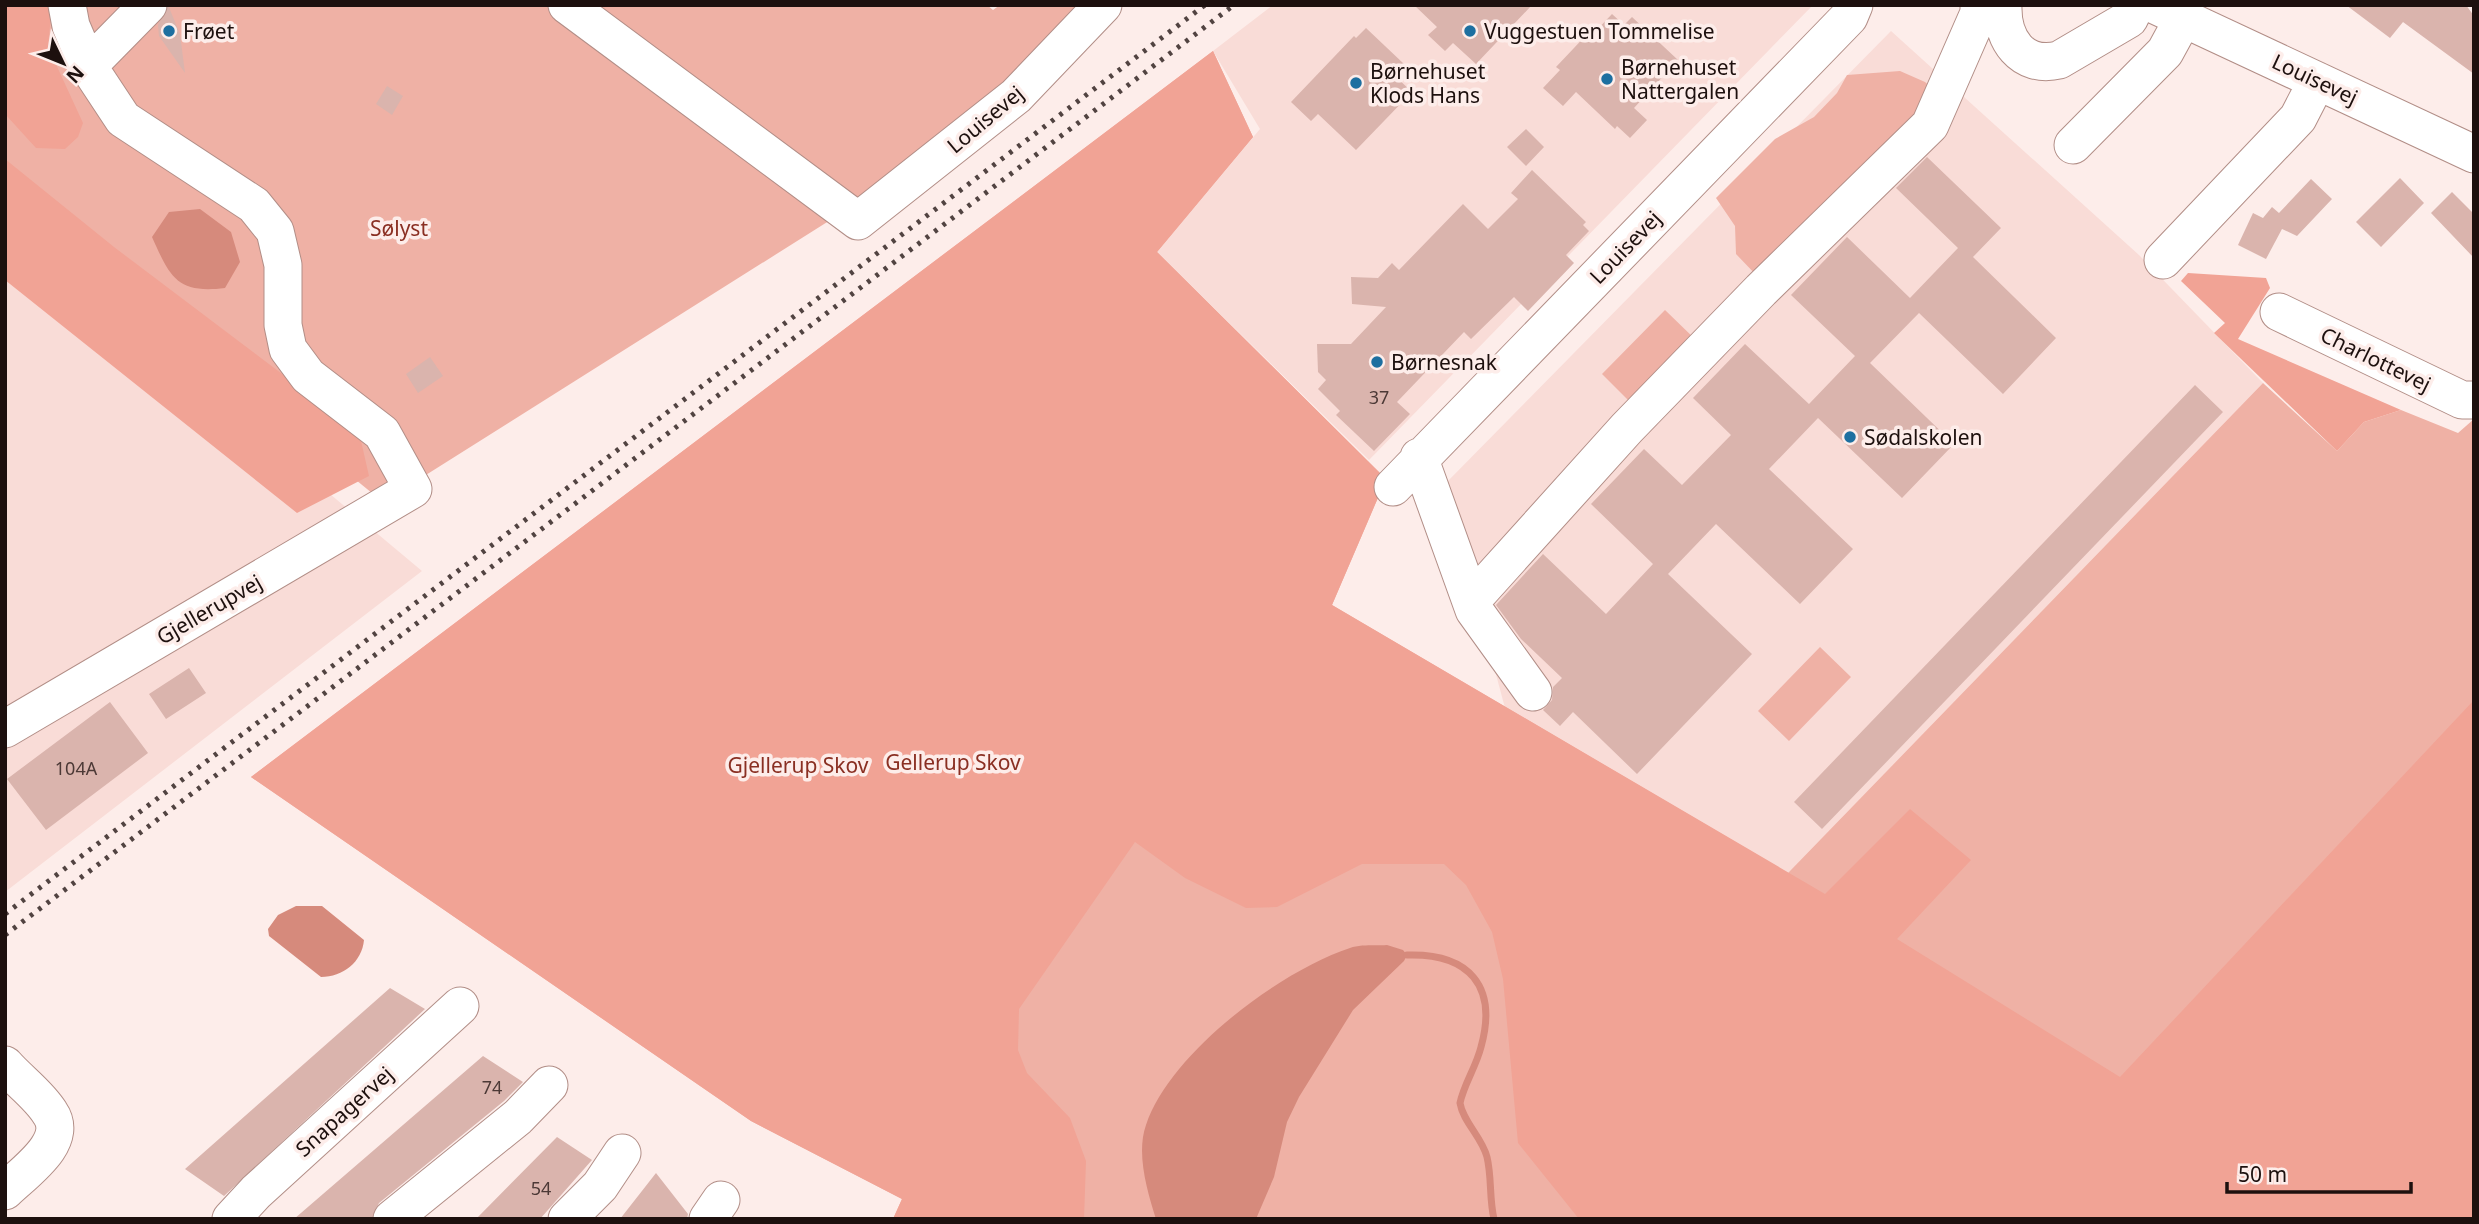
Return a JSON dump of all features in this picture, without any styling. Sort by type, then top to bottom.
[{"type":"street","points":[[67,5],[71,26],[88,66],[148,5]]},
{"type":"street","name":"Louisevej","points":[[567,5],[858,221],[1016,96],[1103,5]]},
{"type":"street","name":"Louisevej","points":[[1393,487],[1419,457],[1849,17],[1854,5]]},
{"type":"street","points":[[1471,601],[1656,399],[1930,125],[1960,64],[1979,13],[1979,5]]},
{"type":"street","points":[[2003,5],[2006,33],[2019,53],[2028,59],[2048,63],[2059,60],[2129,19],[2136,5]]},
{"type":"street","points":[[2073,145],[2165,52],[2169,12]]},
{"type":"street","name":"Louisevej","points":[[2169,12],[2474,154]]},
{"type":"street","name":"Gjellerupvej","points":[[5,729],[413,489],[382,433],[307,376],[288,349],[283,325],[282,265],[275,231],[254,205],[122,119],[88,66]]},
{"type":"street","points":[[2163,260],[2298,118],[2317,81]]},
{"type":"street","name":"Charlottevej","points":[[2279,313],[2462,400],[2474,400]]},
{"type":"street","points":[[1419,457],[1474,610],[1533,692]]},
{"type":"street","name":"Snapagervej","points":[[231,1219],[256,1192],[460,1006]]},
{"type":"street","points":[[5,1065],[52,1114],[55,1132],[43,1155],[5,1191]]},
{"type":"street","points":[[393,1219],[518,1117],[549,1085]]},
{"type":"street","points":[[567,1219],[600,1186],[622,1153]]},
{"type":"shaded area","points":[[1273,5],[1813,5],[1369,460],[1157,252],[1260,129],[1213,51]]},
{"type":"shaded area","name":"Sødalskolen","points":[[1891,31],[2139,255],[2263,383],[1788,873],[1505,708],[1445,484]]},
{"type":"shaded area","points":[[200,209],[231,232],[240,262],[225,288],[196,288],[177,280],[164,263],[152,237],[169,212]]},
{"type":"shaded area","points":[[5,222],[422,571],[5,892]]},
{"type":"shaded area","points":[[296,906],[322,906],[364,940],[360,955],[350,967],[337,974],[321,977],[269,936],[268,929],[278,915]]},
{"type":"shaded area","points":[[1387,945],[1403,950],[1407,955],[1353,1010],[1299,1097],[1287,1122],[1274,1177],[1256,1219],[1156,1219],[1142,1160],[1143,1136],[1159,1098],[1178,1070],[1231,1018],[1292,975],[1350,948]]},
{"type":"green space","name":"Sølyst","points":[[5,5],[987,5],[993,10],[1000,5],[1081,5],[1002,92],[859,202],[383,502],[5,194]]},
{"type":"green space","points":[[5,5],[52,5],[48,47],[83,123],[78,137],[65,149],[36,148],[5,114]]},
{"type":"green space","name":"Gjellerup Skov","points":[[1213,51],[1253,137],[1157,252],[1386,479],[1332,605],[1788,873],[2263,383],[2337,451],[2364,422],[2401,410],[2458,433],[2474,419],[2474,1219],[893,1219],[902,1199],[751,1121],[251,777]]},
{"type":"green space","name":"Gjellerup Skov","points":[[1213,51],[1253,137],[1157,252],[1386,479],[1332,605],[1825,894],[1910,809],[1971,860],[1897,939],[2120,1077],[2474,700],[2474,1219],[1579,1219],[1518,1143],[1503,979],[1492,932],[1466,885],[1444,864],[1362,864],[1277,907],[1246,908],[1185,878],[1135,842],[1019,1009],[1018,1050],[1027,1073],[1070,1118],[1086,1161],[1084,1219],[893,1219],[902,1199],[751,1121],[251,777]]},
{"type":"green space","points":[[1900,71],[1925,82],[1939,94],[1759,278],[1736,254],[1735,226],[1716,198],[1775,139],[1814,117],[1837,93],[1847,75]]},
{"type":"green space","points":[[5,159],[114,247],[359,432],[369,476],[297,513],[5,280]]},
{"type":"green space","points":[[2188,273],[2266,278],[2270,288],[2238,339],[2401,410],[2364,422],[2337,451],[2214,333],[2225,323],[2181,281]]},
{"type":"green space","points":[[1665,310],[1697,341],[1634,406],[1602,374]]},
{"type":"green space","points":[[1820,647],[1851,677],[1789,741],[1758,711]]},
{"type":"building","name":"Frøet","points":[[168,5],[180,34],[185,73],[159,36],[158,25]]},
{"type":"building","name":"Vuggestuen Tommelise","points":[[1414,5],[1532,5],[1476,64],[1453,43],[1445,51],[1428,35],[1437,27]]},
{"type":"building","points":[[2346,5],[2466,5],[2474,16],[2474,74],[2403,22],[2390,38]]},
{"type":"building","name":"Børnehuset Nattergalen","points":[[1612,14],[1624,25],[1632,17],[1678,60],[1634,108],[1647,120],[1630,138],[1617,126],[1615,129],[1576,92],[1563,106],[1543,88],[1560,70],[1556,67],[1591,30],[1594,33]]},
{"type":"building","name":"Børnehuset Klods Hans","points":[[1366,28],[1404,64],[1393,74],[1412,92],[1356,150],[1318,114],[1311,121],[1291,102],[1354,36],[1356,38]]},
{"type":"building","points":[[387,86],[403,96],[392,115],[376,104]]},
{"type":"building","points":[[1526,129],[1544,147],[1526,166],[1507,147]]},
{"type":"building","points":[[1927,157],[2001,228],[1973,257],[2056,338],[2003,394],[1919,313],[1870,363],[1954,444],[1902,498],[1818,418],[1769,469],[1853,549],[1800,604],[1716,524],[1668,574],[1752,654],[1637,774],[1573,712],[1560,726],[1543,710],[1552,700],[1553,687],[1562,678],[1521,639],[1496,605],[1543,554],[1606,614],[1653,564],[1591,504],[1644,449],[1682,485],[1731,435],[1693,398],[1745,344],[1809,404],[1855,356],[1791,295],[1847,237],[1910,298],[1958,248],[1896,188]]},
{"type":"building","points":[[1532,170],[1586,222],[1583,225],[1589,231],[1566,255],[1574,263],[1528,311],[1514,297],[1471,339],[1464,332],[1397,402],[1410,414],[1374,451],[1336,415],[1340,411],[1318,389],[1326,380],[1318,372],[1317,344],[1351,344],[1386,307],[1352,304],[1351,277],[1378,278],[1392,263],[1399,270],[1463,204],[1488,229],[1518,199],[1511,193]]},
{"type":"building","points":[[2400,178],[2424,203],[2381,247],[2356,222]]},
{"type":"building","points":[[2311,179],[2332,199],[2297,236],[2282,229],[2266,259],[2238,245],[2253,213],[2263,218],[2272,207],[2279,213]]},
{"type":"building","points":[[2452,192],[2474,214],[2474,258],[2431,213]]},
{"type":"building","points":[[430,357],[443,376],[418,393],[406,374]]},
{"type":"building","points":[[2195,385],[2223,412],[1822,829],[1794,802]]},
{"type":"building","points":[[189,668],[206,693],[166,719],[149,694]]},
{"type":"building","points":[[110,702],[148,753],[46,830],[7,779]]},
{"type":"building","points":[[390,988],[425,1009],[224,1196],[185,1169]]},
{"type":"building","points":[[483,1056],[523,1082],[504,1101],[379,1203],[372,1219],[294,1219]]},
{"type":"building","points":[[557,1137],[592,1160],[540,1219],[476,1219]]},
{"type":"building","points":[[656,1173],[688,1214],[687,1219],[620,1219]]},
{"type":"waterway","points":[[1407,955],[1429,956],[1462,967],[1474,977],[1481,991],[1485,1007],[1481,1047],[1460,1103],[1487,1157],[1494,1219]]},
{"type":"railway","points":[[5,914],[1205,5]]},
{"type":"railway","points":[[5,935],[1234,5]]},
{"type":"place","name":"Frøet","points":[[169,31]]},
{"type":"place","name":"Vuggestuen Tommelise","points":[[1470,31]]},
{"type":"place","name":"Børnehuset Nattergalen","points":[[1607,79]]},
{"type":"place","name":"Børnehuset Klods Hans","points":[[1356,83]]},
{"type":"place","name":"Børnesnak","points":[[1377,362]]},
{"type":"place","name":"Sødalskolen","points":[[1850,437]]},
{"type":"park label","name":"Gellerup Skov","points":[[953,762]]}]
